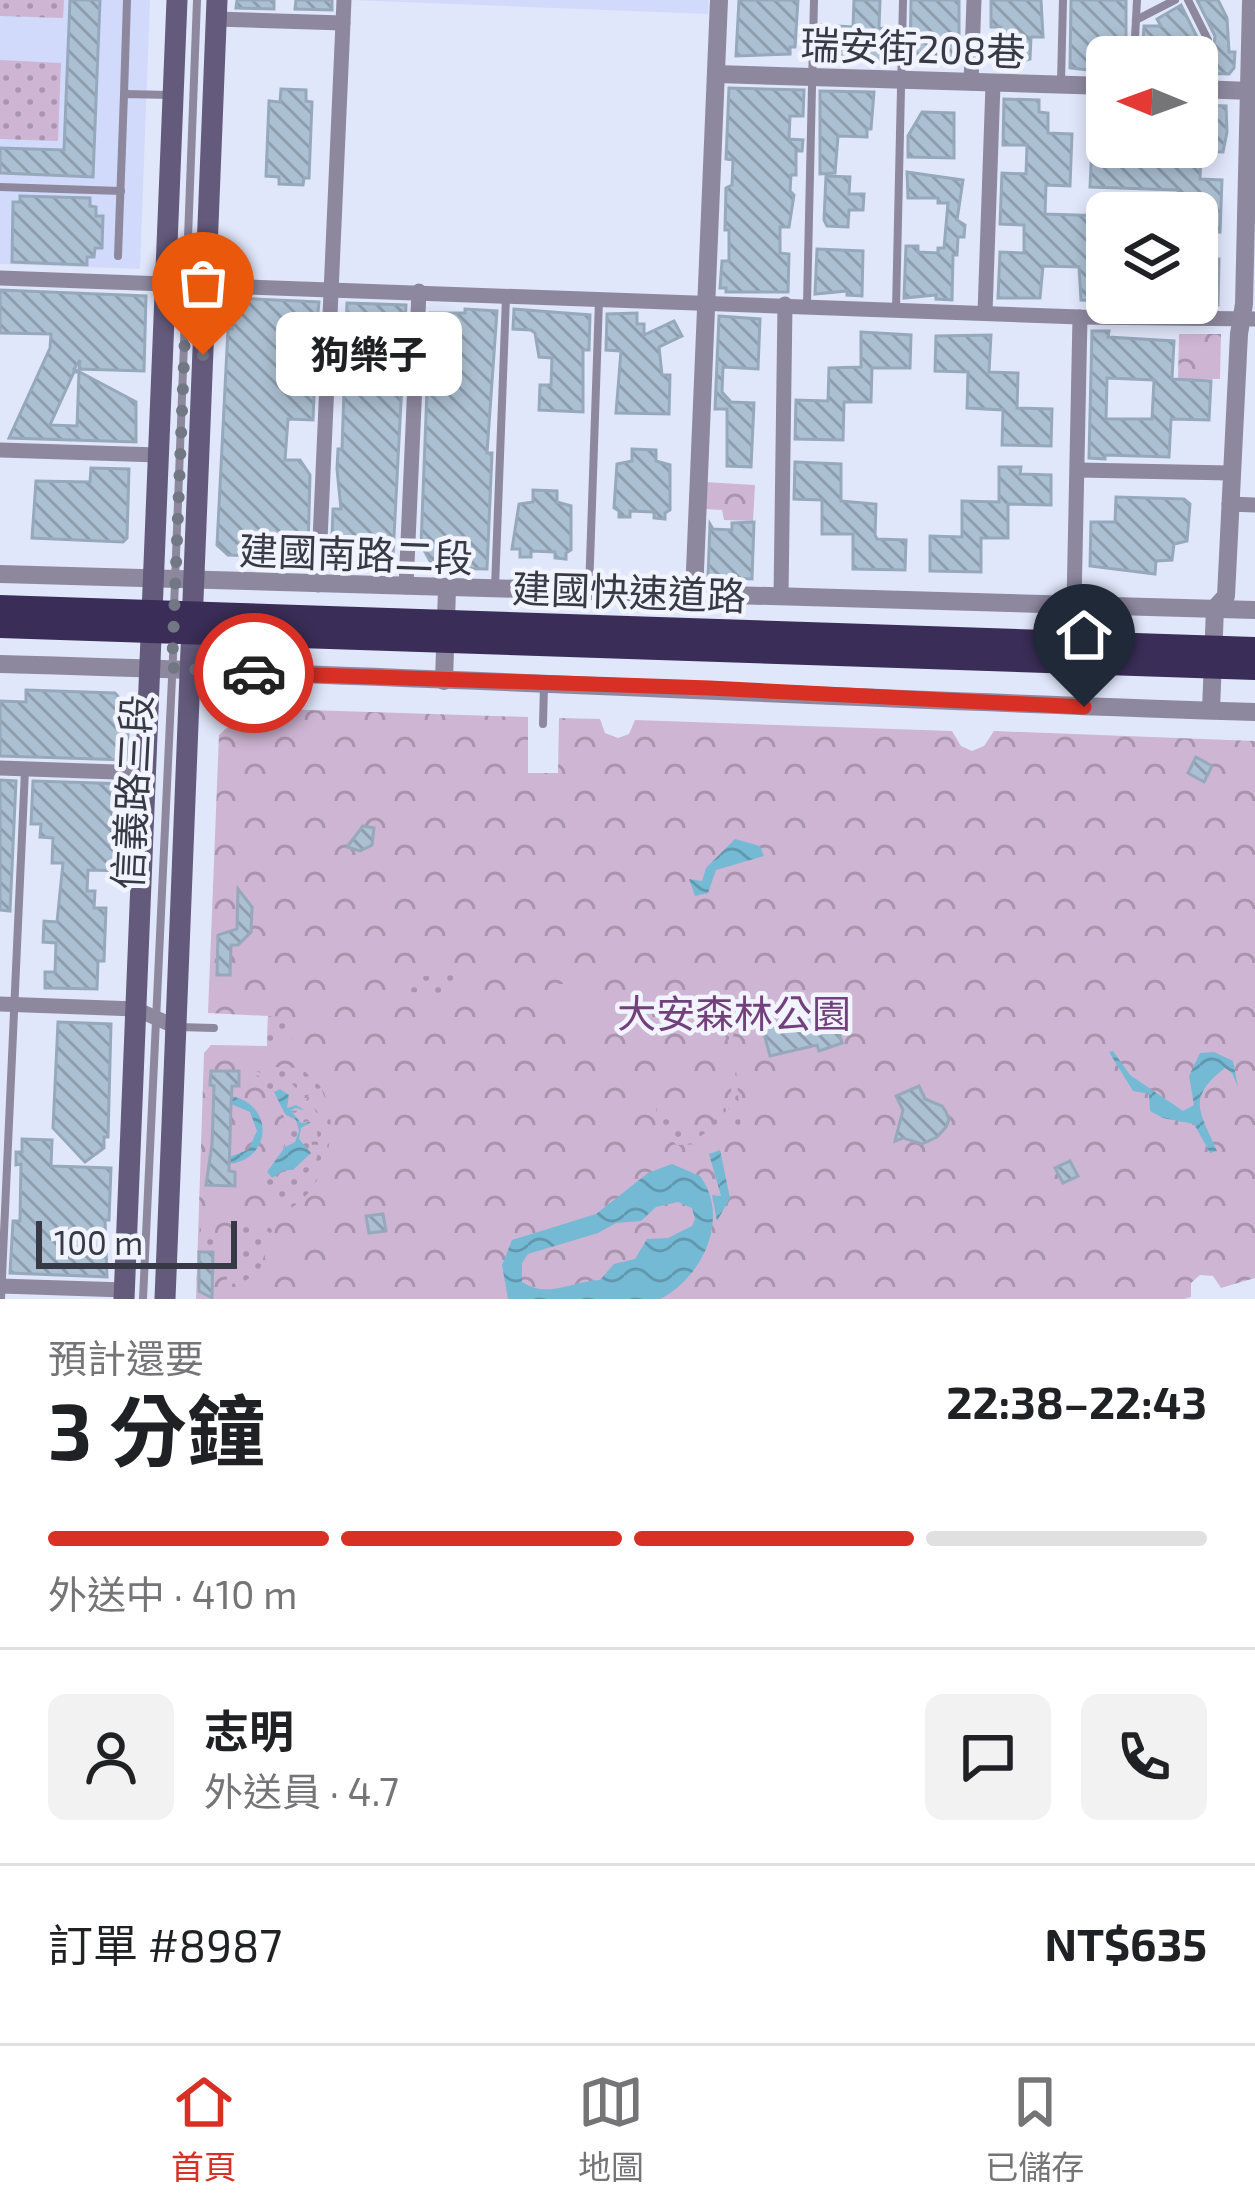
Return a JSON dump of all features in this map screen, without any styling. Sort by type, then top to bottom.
[{"type":"highway","name":"建國快速道路","points":[[0,607],[1255,649]]},
{"type":"highway","name":"建國快速道路","points":[[0,626],[1255,668]]},
{"type":"highway","points":[[1058,661],[1162,678],[1255,681]]},
{"type":"main road","name":"信義路三段","points":[[166,1299],[176,1027],[171,669],[186,284],[172,95],[177,0]]},
{"type":"main road","name":"信義路三段","points":[[131,1296],[146,1013],[145,773],[171,669],[174,580],[159,455],[186,284],[216,10]]},
{"type":"street","points":[[318,585],[344,0]]},
{"type":"street","points":[[694,594],[719,0]]},
{"type":"street","points":[[971,83],[974,0]]},
{"type":"street","points":[[1211,710],[1215,608],[1226,596],[1230,473],[1249,320],[1254,2]]},
{"type":"street","points":[[216,10],[344,23]]},
{"type":"street","name":"瑞安街208巷","points":[[716,74],[1086,86]]},
{"type":"street","points":[[985,313],[993,83]]},
{"type":"street","points":[[1218,90],[1253,91]]},
{"type":"street","points":[[0,278],[284,282],[331,289],[1249,320]]},
{"type":"street","points":[[406,587],[418,291]]},
{"type":"street","points":[[781,597],[785,304]]},
{"type":"street","points":[[1074,604],[1080,317]]},
{"type":"street","points":[[0,450],[159,455]]},
{"type":"street","points":[[1078,470],[1230,473]]},
{"type":"street","points":[[1229,504],[1255,505]]},
{"type":"street","name":"建國南路二段","points":[[0,574],[1255,610]]},
{"type":"street","points":[[444,681],[447,589]]},
{"type":"street","points":[[0,664],[1255,712]]},
{"type":"street","points":[[0,768],[145,773]]},
{"type":"street","points":[[8,1004],[146,1013],[176,1027]]},
{"type":"street","points":[[1,1290],[131,1296]]},
{"type":"lane","points":[[118,256],[127,0]]},
{"type":"lane","name":"信義路三段","points":[[186,284],[196,0]]},
{"type":"lane","points":[[807,305],[814,0]]},
{"type":"lane","points":[[896,309],[903,0]]},
{"type":"lane","points":[[1061,85],[1063,0]]},
{"type":"lane","points":[[1136,36],[1137,0]]},
{"type":"lane","points":[[1136,20],[1174,0]]},
{"type":"lane","points":[[1188,0],[1206,36]]},
{"type":"lane","points":[[124,94],[172,95]]},
{"type":"lane","points":[[0,187],[121,190]]},
{"type":"lane","points":[[495,590],[506,295]]},
{"type":"lane","points":[[589,593],[599,298]]},
{"type":"lane","name":"信義路三段","points":[[146,1013],[171,669]]},
{"type":"lane","points":[[543,724],[544,684]]},
{"type":"lane","points":[[1,1290],[8,1004],[26,770]]},
{"type":"lane","points":[[176,1027],[214,1028]]},
{"type":"shaded area","points":[[0,0],[150,0],[140,269],[0,264]]},
{"type":"shaded area","points":[[350,0],[709,0],[708,14]]},
{"type":"green space","points":[[0,0],[64,0],[63,18],[0,16]]},
{"type":"green space","points":[[0,60],[61,63],[58,141],[0,139]]},
{"type":"green space","points":[[1179,334],[1221,334],[1220,379],[1178,379]]},
{"type":"green space","points":[[705,482],[755,485],[753,521],[724,520],[722,510],[705,509]]},
{"type":"green space","name":"大安森林公園","points":[[249,708],[528,717],[528,773],[558,773],[559,718],[600,719],[605,733],[618,738],[629,734],[635,720],[952,731],[961,746],[972,751],[984,746],[994,731],[1255,741],[1255,1278],[1221,1288],[1213,1276],[1200,1275],[1191,1283],[1191,1297],[1184,1299],[196,1299],[204,1053],[211,1045],[267,1046],[268,1016],[208,1013],[219,735]]},
{"type":"green space","points":[[452,975],[455,994],[409,992],[409,977]]},
{"type":"green space","points":[[599,983],[600,1026],[561,1027],[560,984]]},
{"type":"green space","points":[[268,1016],[292,1017],[291,1047],[267,1046]]},
{"type":"green space","points":[[733,1032],[741,1131],[733,1127],[727,1102],[733,1069],[725,1036]]},
{"type":"green space","points":[[248,1066],[301,1068],[320,1086],[330,1110],[324,1111],[314,1092],[304,1096],[289,1081]]},
{"type":"green space","points":[[252,1075],[288,1087],[299,1106],[305,1106],[315,1132],[310,1137],[314,1153],[308,1172],[300,1175],[301,1182],[289,1195],[276,1202],[271,1190],[262,1187],[248,1197],[267,1172],[277,1177],[310,1155],[299,1139],[308,1121],[301,1123],[291,1111],[305,1110],[296,1105],[287,1108],[289,1096],[282,1090],[274,1092],[299,1131],[295,1142],[281,1152],[284,1116]]},
{"type":"green space","points":[[663,1080],[662,1110],[683,1130],[708,1125],[725,1107],[717,1125],[696,1139],[697,1143],[715,1133],[728,1116],[729,1121],[706,1144],[677,1145],[657,1116],[657,1099]]},
{"type":"green space","points":[[309,1096],[319,1115],[330,1114],[326,1159],[303,1199],[276,1215],[277,1206],[303,1186],[316,1160],[317,1131],[306,1100]]},
{"type":"green space","points":[[200,1222],[216,1222],[213,1252],[199,1253],[196,1292]]},
{"type":"green space","points":[[241,1223],[264,1223],[272,1230],[259,1272],[226,1285],[230,1253],[243,1240]]},
{"type":"water","points":[[735,839],[760,846],[764,856],[716,870],[708,893],[695,896],[689,879],[702,881],[706,868]]},
{"type":"water","points":[[1113,1051],[1130,1075],[1183,1111],[1194,1105],[1189,1076],[1200,1053],[1214,1052],[1233,1061],[1238,1087],[1225,1068],[1201,1098],[1202,1116],[1217,1151],[1210,1153],[1194,1124],[1150,1111],[1149,1094],[1133,1091],[1109,1052]]},
{"type":"water","points":[[280,1089],[289,1095],[287,1108],[296,1105],[305,1110],[291,1111],[301,1123],[311,1122],[301,1128],[299,1139],[311,1153],[293,1170],[272,1178],[267,1172],[285,1147],[295,1142],[299,1131],[274,1092]]},
{"type":"water","points":[[231,1096],[255,1109],[263,1131],[254,1152],[229,1164],[229,1157],[248,1150],[257,1131],[250,1112],[231,1104]]},
{"type":"water","points":[[720,1150],[730,1198],[717,1221],[712,1195],[721,1196],[709,1154]]},
{"type":"water","points":[[672,1164],[700,1176],[709,1192],[713,1210],[707,1245],[675,1289],[660,1299],[508,1299],[502,1265],[512,1240],[596,1214],[648,1173]],"holes":[[[678,1202],[692,1208],[692,1226],[668,1238],[647,1239],[635,1259],[614,1264],[600,1280],[551,1289],[522,1282],[522,1263],[528,1254],[616,1223],[641,1221],[656,1207]]]},
{"type":"building","points":[[70,0],[100,0],[93,177],[0,173],[0,148],[64,150]]},
{"type":"building","points":[[237,0],[274,0],[274,9],[236,8]]},
{"type":"building","points":[[296,0],[332,0],[332,10],[295,9]]},
{"type":"building","points":[[739,0],[798,0],[795,47],[790,47],[790,54],[736,56]]},
{"type":"building","points":[[854,0],[880,0],[879,28],[894,29],[894,51],[880,60],[821,58],[822,25],[853,27]]},
{"type":"building","points":[[911,0],[959,0],[959,54],[954,62],[910,62]]},
{"type":"building","points":[[991,0],[1041,0],[1043,37],[1031,37],[1030,59],[1005,65],[1006,36],[1001,35],[1001,27],[991,27]]},
{"type":"building","points":[[1071,0],[1126,0],[1126,36],[1086,36],[1086,70],[1070,68]]},
{"type":"building","points":[[1197,0],[1218,0],[1227,18],[1229,52],[1235,52],[1229,74],[1218,74],[1215,36]]},
{"type":"building","points":[[1181,5],[1196,36],[1143,36],[1144,26],[1161,26],[1157,19]]},
{"type":"building","points":[[729,88],[804,90],[803,116],[790,116],[789,139],[803,140],[802,151],[796,151],[796,175],[791,175],[794,195],[789,227],[780,227],[780,253],[789,254],[788,292],[726,292],[720,288],[722,261],[729,261],[726,188],[732,185],[733,160],[726,159]]},
{"type":"building","points":[[281,89],[306,90],[306,101],[312,102],[309,178],[304,178],[303,185],[279,184],[279,177],[266,176],[269,101],[280,102]]},
{"type":"building","points":[[820,91],[874,92],[867,137],[838,136],[835,173],[820,174]]},
{"type":"building","points":[[1004,99],[1039,100],[1039,112],[1048,113],[1048,133],[1072,134],[1070,186],[1046,185],[1045,214],[1086,215],[1086,300],[1081,300],[1079,267],[1043,266],[1040,298],[998,298],[1000,252],[1024,253],[1024,225],[1000,224],[1002,173],[1026,174],[1027,145],[1003,145]]},
{"type":"building","points":[[1218,106],[1226,106],[1223,152],[1218,152]]},
{"type":"building","points":[[922,112],[954,113],[954,158],[908,157],[908,136]]},
{"type":"building","points":[[1091,168],[1200,168],[1200,179],[1222,180],[1220,232],[1218,192],[1090,187]]},
{"type":"building","points":[[907,172],[963,180],[957,220],[965,225],[964,237],[958,237],[957,255],[953,255],[952,300],[936,299],[936,295],[904,298],[906,246],[918,246],[918,252],[938,253],[938,248],[944,248],[948,203],[938,203],[938,198],[908,198]]},
{"type":"building","points":[[826,176],[850,177],[849,194],[864,194],[863,210],[849,210],[848,227],[827,226],[824,220]]},
{"type":"building","points":[[20,196],[90,198],[96,216],[103,216],[102,248],[95,248],[94,257],[87,257],[87,265],[12,262],[13,202],[20,202]]},
{"type":"building","points":[[817,249],[863,251],[862,296],[847,295],[847,291],[815,294]]},
{"type":"building","points":[[0,290],[146,296],[144,371],[79,369],[80,360],[74,369],[136,402],[136,442],[9,438],[50,348],[51,334],[0,333]],"holes":[[[74,372],[79,372],[77,426],[50,425]]]},
{"type":"building","points":[[233,298],[319,302],[313,420],[288,419],[285,460],[300,460],[310,475],[308,551],[228,555],[217,545]]},
{"type":"building","points":[[347,303],[406,305],[393,556],[367,556],[367,568],[331,566],[333,509],[341,509],[337,469],[338,449],[342,449]]},
{"type":"building","points":[[465,309],[497,311],[487,453],[492,453],[487,569],[434,568],[421,545],[430,313],[465,313]]},
{"type":"building","points":[[514,309],[590,315],[589,350],[583,350],[583,412],[539,410],[540,385],[551,385],[552,358],[539,357],[531,330],[513,329]]},
{"type":"building","points":[[637,313],[644,335],[674,321],[682,336],[659,347],[662,375],[670,375],[669,414],[616,413],[621,351],[606,350],[607,314]]},
{"type":"building","points":[[719,316],[760,319],[758,369],[723,367],[722,392],[731,402],[754,403],[751,467],[727,466],[727,409],[715,409]]},
{"type":"building","points":[[1092,331],[1109,331],[1108,337],[1174,341],[1172,379],[1211,381],[1209,420],[1171,419],[1169,457],[1089,458]],"holes":[[[1107,378],[1154,380],[1152,419],[1106,419]]]},
{"type":"building","points":[[861,332],[911,335],[910,368],[872,368],[871,402],[844,402],[843,440],[795,439],[796,400],[828,401],[829,368],[861,367]]},
{"type":"building","points":[[991,335],[989,372],[1018,373],[1017,408],[1052,409],[1051,446],[1002,445],[1003,410],[967,408],[968,372],[935,371],[936,336]]},
{"type":"building","points":[[632,449],[656,450],[656,461],[670,465],[670,510],[665,519],[654,518],[654,512],[630,511],[630,517],[619,517],[614,508],[617,464],[632,461]]},
{"type":"building","points":[[795,462],[841,464],[841,501],[876,504],[875,535],[877,539],[906,540],[905,570],[853,569],[853,534],[822,534],[822,500],[794,499]]},
{"type":"building","points":[[999,467],[1021,467],[1020,474],[1051,475],[1051,505],[1008,504],[1008,538],[981,538],[981,572],[930,571],[930,536],[962,537],[962,501],[999,502]]},
{"type":"building","points":[[91,468],[129,469],[127,538],[123,542],[32,538],[36,481],[90,482]]},
{"type":"building","points":[[533,490],[557,491],[557,502],[571,506],[571,550],[566,559],[555,558],[555,552],[531,551],[531,557],[520,557],[520,549],[512,549],[519,504],[533,502]]},
{"type":"building","points":[[1116,497],[1184,499],[1190,504],[1187,541],[1174,544],[1172,560],[1156,561],[1155,574],[1090,566],[1091,522],[1115,522]]},
{"type":"building","points":[[754,522],[752,579],[708,577],[710,524],[713,529],[732,530],[732,523]]},
{"type":"building","points":[[26,690],[115,693],[129,709],[127,760],[0,756],[0,701],[26,702]]},
{"type":"building","points":[[1196,757],[1212,766],[1204,782],[1188,773]]},
{"type":"building","points":[[0,780],[16,781],[10,911],[0,910]]},
{"type":"building","points":[[33,781],[128,784],[123,871],[88,870],[87,891],[95,891],[94,908],[106,908],[104,961],[98,961],[97,989],[45,988],[45,972],[55,972],[56,943],[43,942],[44,921],[57,922],[63,863],[52,863],[53,838],[40,837],[41,824],[31,824]]},
{"type":"building","points":[[363,826],[374,828],[372,845],[360,851],[347,847]]},
{"type":"building","points":[[238,889],[252,907],[251,932],[238,945],[231,945],[230,975],[217,975],[218,935],[237,929]]},
{"type":"building","points":[[818,1012],[823,1029],[837,1025],[842,1043],[819,1051],[817,1045],[770,1056],[761,1022],[774,1018],[776,1025]]},
{"type":"building","points":[[58,1022],[111,1024],[108,1137],[104,1137],[104,1148],[85,1162],[53,1128]]},
{"type":"building","points":[[211,1071],[239,1071],[231,1104],[229,1171],[235,1172],[235,1186],[206,1185],[212,1144]]},
{"type":"building","points":[[919,1086],[925,1099],[946,1112],[946,1127],[922,1144],[903,1138],[895,1141],[903,1110],[896,1096]]},
{"type":"building","points":[[22,1139],[52,1140],[51,1166],[111,1168],[109,1220],[105,1220],[107,1277],[10,1273],[13,1221],[20,1221],[21,1164],[16,1165],[16,1152],[22,1152]]},
{"type":"building","points":[[1070,1161],[1078,1176],[1063,1183],[1055,1168]]},
{"type":"building","points":[[383,1214],[386,1231],[369,1233],[366,1216]]},
{"type":"building","points":[[199,1252],[213,1252],[212,1298],[199,1291]]},
{"type":"way so far","points":[[203,355],[206,285],[187,284],[172,668],[254,673]]},
{"type":"place","name":"狗樂子","points":[[203,355]]},
{"type":"route","points":[[254,673],[710,688],[1084,707]]}]
